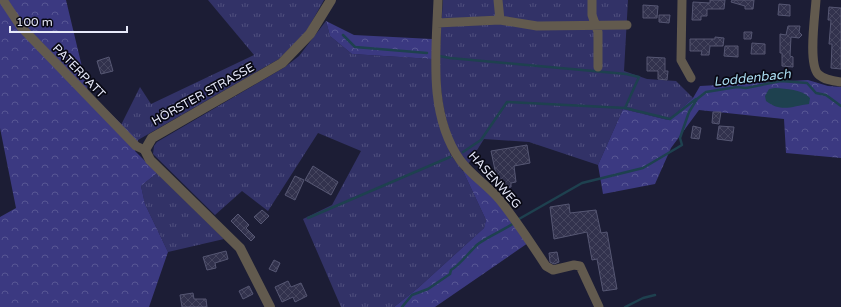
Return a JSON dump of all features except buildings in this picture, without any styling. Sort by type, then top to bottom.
[{"type":"street","name":"PATERPATT","points":[[3,0],[21,27],[61,70],[136,146],[146,150]]},
{"type":"street","name":"HÖRSTER STRASSE","points":[[146,150],[152,138],[282,62],[310,34],[331,0]]},
{"type":"street","name":"HASENWEG","points":[[438,0],[435,61],[439,106],[445,132],[454,151],[468,170],[498,198],[546,266],[554,270],[574,265],[580,266],[598,307]]},
{"type":"street","points":[[498,0],[500,20]]},
{"type":"street","points":[[592,0],[595,24],[598,32],[598,67]]},
{"type":"street","points":[[682,0],[681,60],[691,78]]},
{"type":"street","points":[[816,0],[814,65],[819,75],[830,81],[841,82]]},
{"type":"street","points":[[437,23],[500,20],[537,26],[565,27],[595,24],[627,25]]},
{"type":"street","points":[[146,150],[150,160],[240,248],[270,307]]},
{"type":"green space","points":[[0,0],[66,0],[88,92],[138,140],[135,151],[157,173],[141,186],[145,204],[168,252],[149,307],[0,307],[0,217],[16,208],[0,128]]},
{"type":"green space","points":[[208,0],[324,0],[306,32],[279,59],[138,140],[121,125],[140,87],[151,104],[254,55]]},
{"type":"green space","points":[[443,0],[628,0],[624,71],[647,79],[676,81],[693,98],[668,120],[623,109],[598,165],[529,142],[484,139],[467,166],[456,147],[448,127],[443,106],[440,43]]},
{"type":"green space","points":[[326,21],[330,36],[352,54],[432,59],[441,129],[451,155],[463,171],[486,220],[484,228],[418,288],[394,307],[341,307],[303,219],[332,205],[361,151],[318,133],[268,211],[242,191],[215,215],[153,154],[154,146],[157,142],[285,67],[299,56]]},
{"type":"green space","points":[[326,21],[354,35],[432,39],[432,59],[352,54],[330,36]]},
{"type":"green space","points":[[808,80],[828,86],[841,87],[841,158],[786,153],[784,119],[699,110],[671,148],[655,184],[603,194],[598,165],[623,109],[668,120],[693,98],[700,86]]},
{"type":"green space","points":[[463,171],[465,171],[496,200],[528,243],[435,307],[394,307],[418,288],[484,228],[486,220]]},
{"type":"green space","points":[[157,173],[224,239],[168,252],[145,204],[141,186]]},
{"type":"water","points":[[775,88],[794,90],[803,93],[810,98],[809,104],[787,108],[772,105],[766,101],[765,96],[769,89]]},
{"type":"waterway","points":[[343,35],[355,47],[427,53]]},
{"type":"waterway","points":[[439,56],[626,74],[639,77],[625,108]]},
{"type":"waterway","name":"Loddenbach","points":[[519,219],[582,183],[643,168],[682,145],[680,138],[689,112],[697,99],[706,92],[737,87],[746,88],[781,81],[807,83],[816,93],[826,95],[841,106]]},
{"type":"waterway","points":[[463,152],[481,140],[507,102],[625,108],[670,119],[696,99]]},
{"type":"waterway","points":[[308,218],[450,157]]},
{"type":"waterway","name":"Loddenbach","points":[[402,307],[412,295],[428,289],[450,274],[451,270],[478,244],[514,223]]},
{"type":"waterway","points":[[625,307],[643,298],[655,295]]}]
